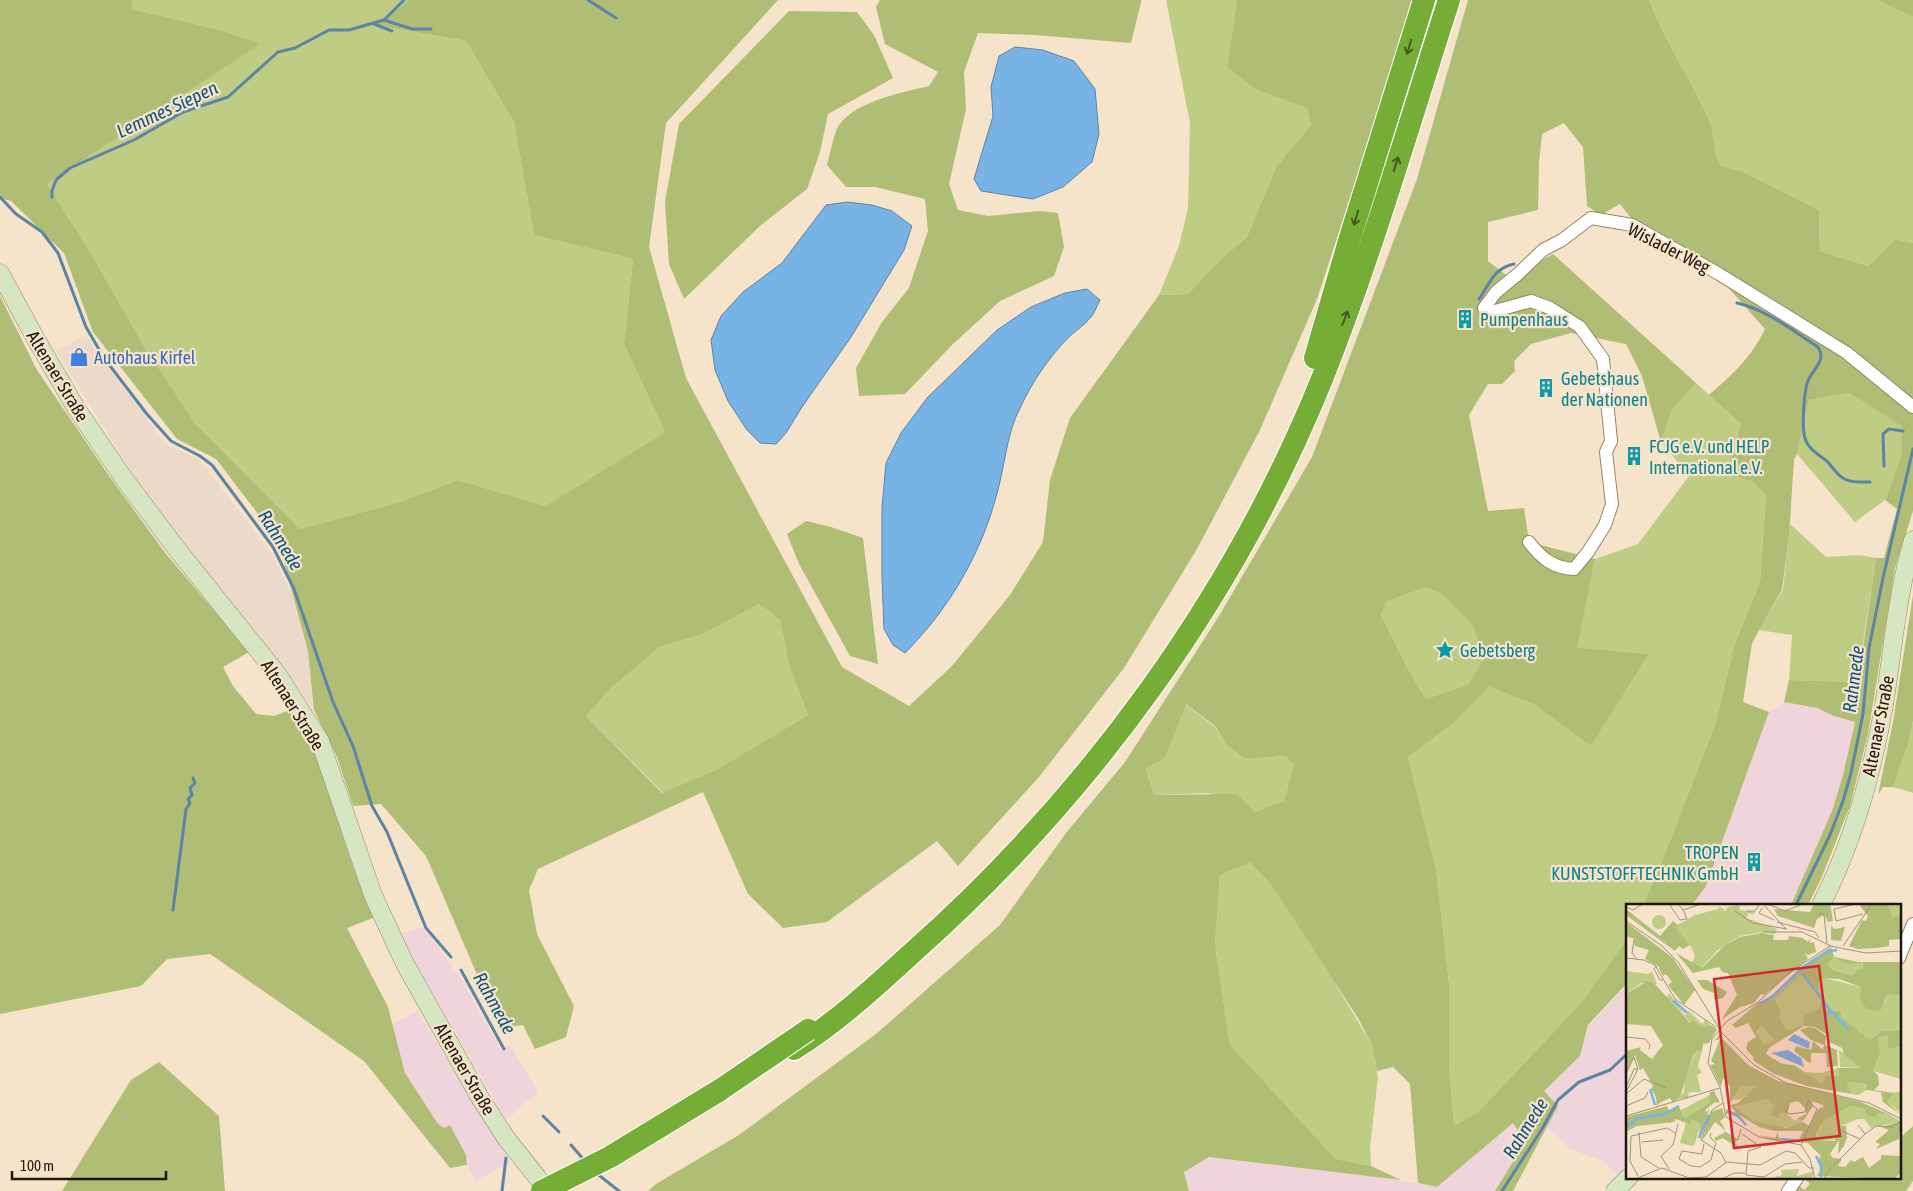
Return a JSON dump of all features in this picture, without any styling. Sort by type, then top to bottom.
[{"type":"highway","points":[[542,1191],[610,1157],[811,1033],[958,902],[1009,851],[1105,738],[1155,671],[1200,603],[1258,498],[1297,415],[1424,0]]},
{"type":"highway","points":[[558,1191],[719,1099],[873,988],[960,912],[1015,856],[1108,745],[1162,673],[1206,607],[1252,526],[1291,449],[1321,381],[1355,291],[1449,0]]},
{"type":"main road","name":"Altenaer Straße","points":[[0,273],[37,342],[72,400],[125,480],[176,548],[278,675],[320,741],[373,895],[404,962],[501,1130],[522,1160],[548,1191]]},
{"type":"main road","name":"Altenaer Straße","points":[[1821,904],[1847,847],[1871,771],[1884,706],[1900,593],[1913,540]]},
{"type":"main road","points":[[1616,1191],[1629,1178]]},
{"type":"street","name":"Wislader Weg","points":[[1529,542],[1539,555],[1561,568],[1574,569],[1588,552],[1605,525],[1612,504],[1606,452],[1611,441],[1603,359],[1580,327],[1550,308],[1530,301],[1495,312],[1489,316],[1484,308],[1496,292],[1543,250],[1562,240],[1591,218],[1632,225],[1719,274],[1847,353],[1913,407]]},
{"type":"street","points":[[1900,956],[1913,924]]},
{"type":"street","points":[[1788,1191],[1797,1178]]},
{"type":"shaded area","points":[[86,335],[98,355],[167,445],[199,459],[270,551],[293,595],[308,651],[314,710],[294,682],[158,514],[56,351]]},
{"type":"shaded area","points":[[1784,702],[1817,708],[1834,716],[1855,721],[1843,775],[1832,811],[1791,904],[1693,904],[1706,886],[1769,712]]},
{"type":"shaded area","points":[[423,927],[462,980],[501,1050],[510,1045],[538,1092],[506,1120],[426,984],[401,934]]},
{"type":"shaded area","points":[[1626,985],[1626,1171],[1619,1177],[1601,1160],[1570,1149],[1546,1127],[1543,1092],[1580,1056],[1589,1026]]},
{"type":"shaded area","points":[[417,1011],[510,1163],[476,1181],[467,1165],[466,1155],[449,1125],[444,1128],[438,1124],[405,1073],[392,1025]]},
{"type":"shaded area","points":[[1513,1123],[1525,1141],[1495,1191],[1190,1191],[1184,1172],[1209,1157],[1387,1178],[1437,1187]]},
{"type":"green space","points":[[0,0],[133,0],[132,9],[224,31],[260,44],[47,184],[89,250],[144,346],[195,423],[300,529],[400,502],[458,480],[545,506],[665,432],[624,344],[633,259],[534,235],[514,122],[466,41],[376,25],[409,0],[778,0],[666,123],[649,247],[686,378],[842,667],[909,706],[952,666],[1010,595],[1043,542],[1050,480],[1070,418],[1159,295],[1188,294],[1221,259],[1247,237],[1276,167],[1311,125],[1307,108],[1254,89],[1227,67],[1237,0],[1412,0],[1373,128],[1317,299],[1260,430],[1197,549],[1124,668],[1039,777],[958,866],[937,841],[827,922],[783,928],[748,894],[703,792],[538,869],[529,890],[537,934],[574,1006],[566,1037],[535,1049],[523,1025],[500,1028],[426,856],[381,804],[353,806],[337,757],[314,710],[308,651],[278,540],[216,459],[177,439],[93,332],[64,253],[11,201],[0,198]],"holes":[[[759,604],[780,620],[789,665],[808,715],[716,770],[662,793],[586,716],[611,688],[660,647],[703,634]]]},
{"type":"green space","points":[[133,0],[409,0],[376,25],[466,41],[514,122],[534,235],[633,259],[624,344],[665,432],[545,506],[458,480],[400,502],[300,529],[195,423],[144,346],[89,250],[47,184],[259,44],[224,31],[132,9]]},
{"type":"green space","points":[[880,0],[1141,0],[1141,2],[1131,43],[1035,35],[978,33],[964,72],[966,109],[949,184],[958,210],[988,216],[1040,211],[1058,213],[1064,247],[1054,276],[1000,301],[953,344],[905,394],[859,396],[856,368],[882,322],[909,288],[928,231],[925,199],[875,187],[846,187],[827,165],[831,148],[836,131],[842,121],[852,113],[863,106],[891,95],[929,86],[938,72],[885,44],[876,7]]},
{"type":"green space","points":[[1166,0],[1237,0],[1227,67],[1254,89],[1307,108],[1311,125],[1276,167],[1247,237],[1221,259],[1188,294],[1159,295],[1179,246],[1188,208],[1190,123]]},
{"type":"green space","points":[[1468,0],[1649,0],[1662,31],[1708,118],[1716,155],[1721,166],[1741,171],[1819,210],[1820,251],[1868,266],[1895,239],[1913,243],[1913,399],[1858,355],[1634,222],[1620,204],[1601,215],[1587,206],[1583,147],[1564,123],[1542,134],[1538,210],[1488,222],[1488,261],[1510,278],[1553,254],[1696,383],[1672,410],[1661,442],[1642,376],[1626,344],[1571,333],[1531,344],[1514,361],[1515,371],[1502,384],[1488,384],[1469,415],[1488,511],[1524,508],[1529,542],[1595,559],[1577,648],[1649,654],[1591,746],[1533,704],[1489,687],[1455,722],[1408,757],[1436,869],[1449,983],[1449,1065],[1454,1126],[1478,1112],[1581,1003],[1626,940],[1626,984],[1588,1025],[1580,1056],[1544,1091],[1558,1106],[1513,1191],[1495,1191],[1525,1142],[1513,1123],[1437,1187],[1418,1183],[1410,1084],[1393,1067],[1377,1071],[1372,1045],[1358,1018],[1270,883],[1250,863],[1220,875],[1215,945],[1230,1045],[1336,1159],[1371,1166],[1401,1180],[1209,1157],[1184,1172],[1189,1191],[648,1191],[656,1184],[739,1135],[876,1034],[1000,925],[1066,833],[1125,762],[1219,616],[1312,457],[1417,179]],"holes":[[[1426,587],[1443,595],[1473,626],[1485,658],[1468,685],[1426,699],[1409,671],[1381,615],[1386,602]],[[1186,704],[1215,726],[1227,745],[1245,759],[1285,756],[1294,764],[1284,801],[1255,812],[1237,794],[1154,795],[1146,769],[1165,758]]]},
{"type":"green space","points":[[1649,0],[1877,0],[1913,17],[1913,243],[1895,239],[1868,266],[1820,251],[1819,210],[1741,171],[1721,166],[1716,155],[1708,118],[1662,31]]},
{"type":"green space","points":[[1877,0],[1913,0],[1913,17]]},
{"type":"green space","points":[[789,11],[857,12],[874,35],[893,78],[828,114],[820,152],[807,189],[761,225],[684,299],[669,264],[665,202],[679,124]]},
{"type":"green space","points":[[1718,276],[1816,338],[1913,413],[1913,511],[1895,568],[1868,734],[1850,806],[1821,879],[1808,904],[1791,904],[1832,811],[1843,775],[1855,722],[1834,716],[1817,708],[1784,702],[1789,680],[1858,682],[1876,558],[1884,558],[1897,509],[1885,500],[1902,454],[1902,426],[1849,393],[1809,400],[1794,460],[1789,536],[1782,590],[1752,643],[1743,702],[1769,712],[1706,886],[1693,904],[1643,904],[1715,725],[1734,646],[1760,582],[1766,496],[1752,481],[1728,475],[1741,424],[1709,395],[1741,365],[1754,349],[1765,329]]},
{"type":"green space","points":[[0,296],[37,370],[112,480],[166,554],[249,652],[223,667],[233,686],[256,714],[274,716],[292,709],[302,725],[318,757],[348,852],[373,918],[347,928],[388,1007],[405,1073],[438,1124],[444,1128],[450,1125],[466,1155],[467,1165],[450,1168],[364,1061],[210,954],[167,959],[141,986],[0,1014]]},
{"type":"green space","points":[[1696,383],[1741,424],[1752,481],[1766,496],[1760,582],[1734,646],[1715,725],[1661,864],[1643,904],[1626,904],[1626,940],[1581,1003],[1478,1112],[1454,1127],[1449,1065],[1449,983],[1436,869],[1408,757],[1455,722],[1489,687],[1533,704],[1591,746],[1649,654],[1576,649],[1595,559],[1638,544],[1689,476],[1661,442],[1672,410]]},
{"type":"green space","points":[[1849,393],[1903,426],[1902,454],[1885,500],[1855,522],[1797,454],[1809,400]]},
{"type":"green space","points":[[806,521],[863,538],[878,664],[850,656],[799,564],[787,534]]},
{"type":"green space","points":[[1790,524],[1826,557],[1860,555],[1876,558],[1857,682],[1789,680],[1792,635],[1759,630],[1783,590]]},
{"type":"green space","points":[[1426,587],[1443,595],[1473,626],[1486,658],[1468,686],[1426,699],[1409,671],[1381,615],[1386,602]]},
{"type":"green space","points":[[1913,595],[1913,721],[1908,744],[1893,787],[1883,787],[1878,795],[1893,722]]},
{"type":"green space","points":[[759,604],[780,620],[789,665],[808,715],[716,770],[663,793],[586,716],[611,688],[660,647],[703,634]]},
{"type":"green space","points":[[1185,704],[1215,727],[1227,745],[1245,759],[1285,756],[1294,764],[1284,801],[1255,812],[1209,793],[1154,795],[1146,769],[1165,758]]},
{"type":"green space","points":[[1913,721],[1913,793],[1893,787],[1908,744]]},
{"type":"green space","points":[[1250,863],[1270,883],[1332,978],[1372,1045],[1378,1077],[1370,1148],[1371,1166],[1336,1159],[1230,1045],[1215,945],[1220,875]]},
{"type":"green space","points":[[159,1062],[219,1116],[225,1191],[62,1191],[131,1080]]},
{"type":"green space","points":[[1913,1126],[1913,1181],[1906,1191],[1793,1191],[1798,1184],[1804,1190],[1810,1184],[1804,1178],[1852,1178],[1856,1181],[1859,1178],[1900,1178],[1900,1138]]},
{"type":"water","points":[[1015,47],[1043,50],[1074,61],[1095,89],[1099,134],[1092,162],[1063,187],[1033,199],[981,191],[974,179],[993,116],[991,87],[999,56]]},
{"type":"water","points":[[847,202],[872,205],[892,211],[912,226],[904,250],[851,337],[786,433],[776,444],[760,443],[747,430],[728,401],[715,370],[711,340],[721,316],[743,292],[782,263],[826,205]]},
{"type":"water","points":[[1087,289],[1100,300],[1091,317],[1069,337],[1047,363],[1021,406],[1012,428],[999,486],[989,519],[972,561],[935,619],[905,653],[893,645],[884,629],[882,578],[882,507],[886,463],[901,433],[927,398],[997,330],[1031,307],[1065,293]]},
{"type":"waterway","name":"Lemmes Siepen","points":[[52,197],[56,180],[70,168],[134,140],[183,112],[228,97],[278,52],[295,48],[329,30],[349,30],[384,20],[404,0]]},
{"type":"waterway","points":[[588,0],[616,18]]},
{"type":"waterway","points":[[384,20],[412,29],[431,29]]},
{"type":"waterway","points":[[374,24],[392,31]]},
{"type":"waterway","name":"Rahmede","points":[[0,197],[16,214],[42,232],[58,253],[86,327],[104,358],[146,413],[171,441],[200,456],[212,465],[273,547],[294,589],[333,702],[353,746],[372,806],[387,832],[426,928],[451,957]]},
{"type":"waterway","points":[[1479,299],[1497,273],[1507,266],[1514,264]]},
{"type":"waterway","points":[[1737,303],[1759,310],[1789,327],[1818,347],[1821,352],[1820,362],[1809,379],[1805,396],[1804,436],[1813,450],[1828,462],[1841,477],[1852,481],[1870,482]]},
{"type":"waterway","points":[[1884,466],[1883,434],[1889,429],[1903,431]]},
{"type":"waterway","name":"Rahmede","points":[[1796,904],[1830,835],[1851,773],[1863,714],[1869,648],[1913,449]]},
{"type":"waterway","points":[[173,910],[186,809],[190,803],[188,799],[192,795],[190,788],[195,783],[193,778]]},
{"type":"waterway","name":"Rahmede","points":[[461,970],[504,1049]]},
{"type":"waterway","name":"Rahmede","points":[[1502,1191],[1542,1129],[1558,1100],[1579,1082],[1610,1070],[1626,1055]]},
{"type":"waterway","name":"Rahmede","points":[[543,1116],[559,1132]]},
{"type":"waterway","name":"Rahmede","points":[[571,1145],[585,1161]]},
{"type":"waterway","points":[[502,1191],[506,1158]]},
{"type":"waterway","name":"Rahmede","points":[[596,1173],[619,1191]]},
{"type":"place","name":"Pumpenhaus","points":[[1465,319]]},
{"type":"place","name":"Autohaus Kirfel","points":[[79,357]]},
{"type":"place","name":"Gebetshaus der Nationen","points":[[1546,388]]},
{"type":"place","name":"FCJG e.V. und HELP International e.V.","points":[[1634,456]]},
{"type":"place","name":"Gebetsberg","points":[[1445,650]]},
{"type":"place","name":"TROPEN KUNSTSTOFFTECHNIK GmbH","points":[[1754,862]]}]
